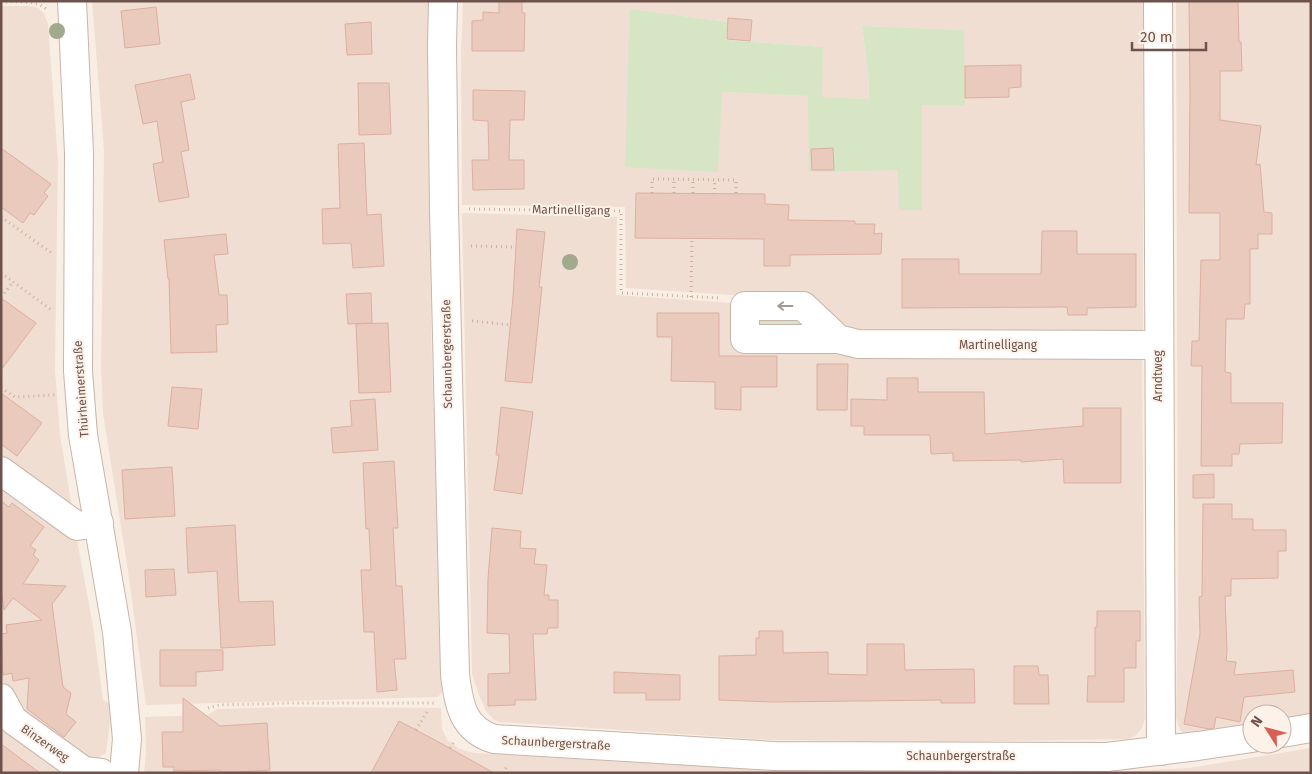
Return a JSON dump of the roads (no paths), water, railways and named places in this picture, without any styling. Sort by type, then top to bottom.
[{"type":"street","name":"Thürheimerstraße","points":[[72,1],[79,153],[78,371],[83,435],[117,632],[126,713],[127,739],[124,773]]},
{"type":"street","name":"Schaunbergerstraße","points":[[444,1],[442,46],[444,209],[455,675],[460,703],[466,720],[474,729],[482,735],[494,739],[774,756],[1107,757],[1242,739]]},
{"type":"street","name":"Arndtweg","points":[[1158,1],[1161,751]]},
{"type":"street","name":"Martinelligang","points":[[745,306],[804,306],[838,339],[858,344],[1158,346]]},
{"type":"street","points":[[1,471],[77,526],[99,523]]},
{"type":"street","name":"Binzerweg","points":[[1,698],[12,720],[84,771],[101,773]]},
{"type":"street","points":[[1292,731],[1311,728]]}]
